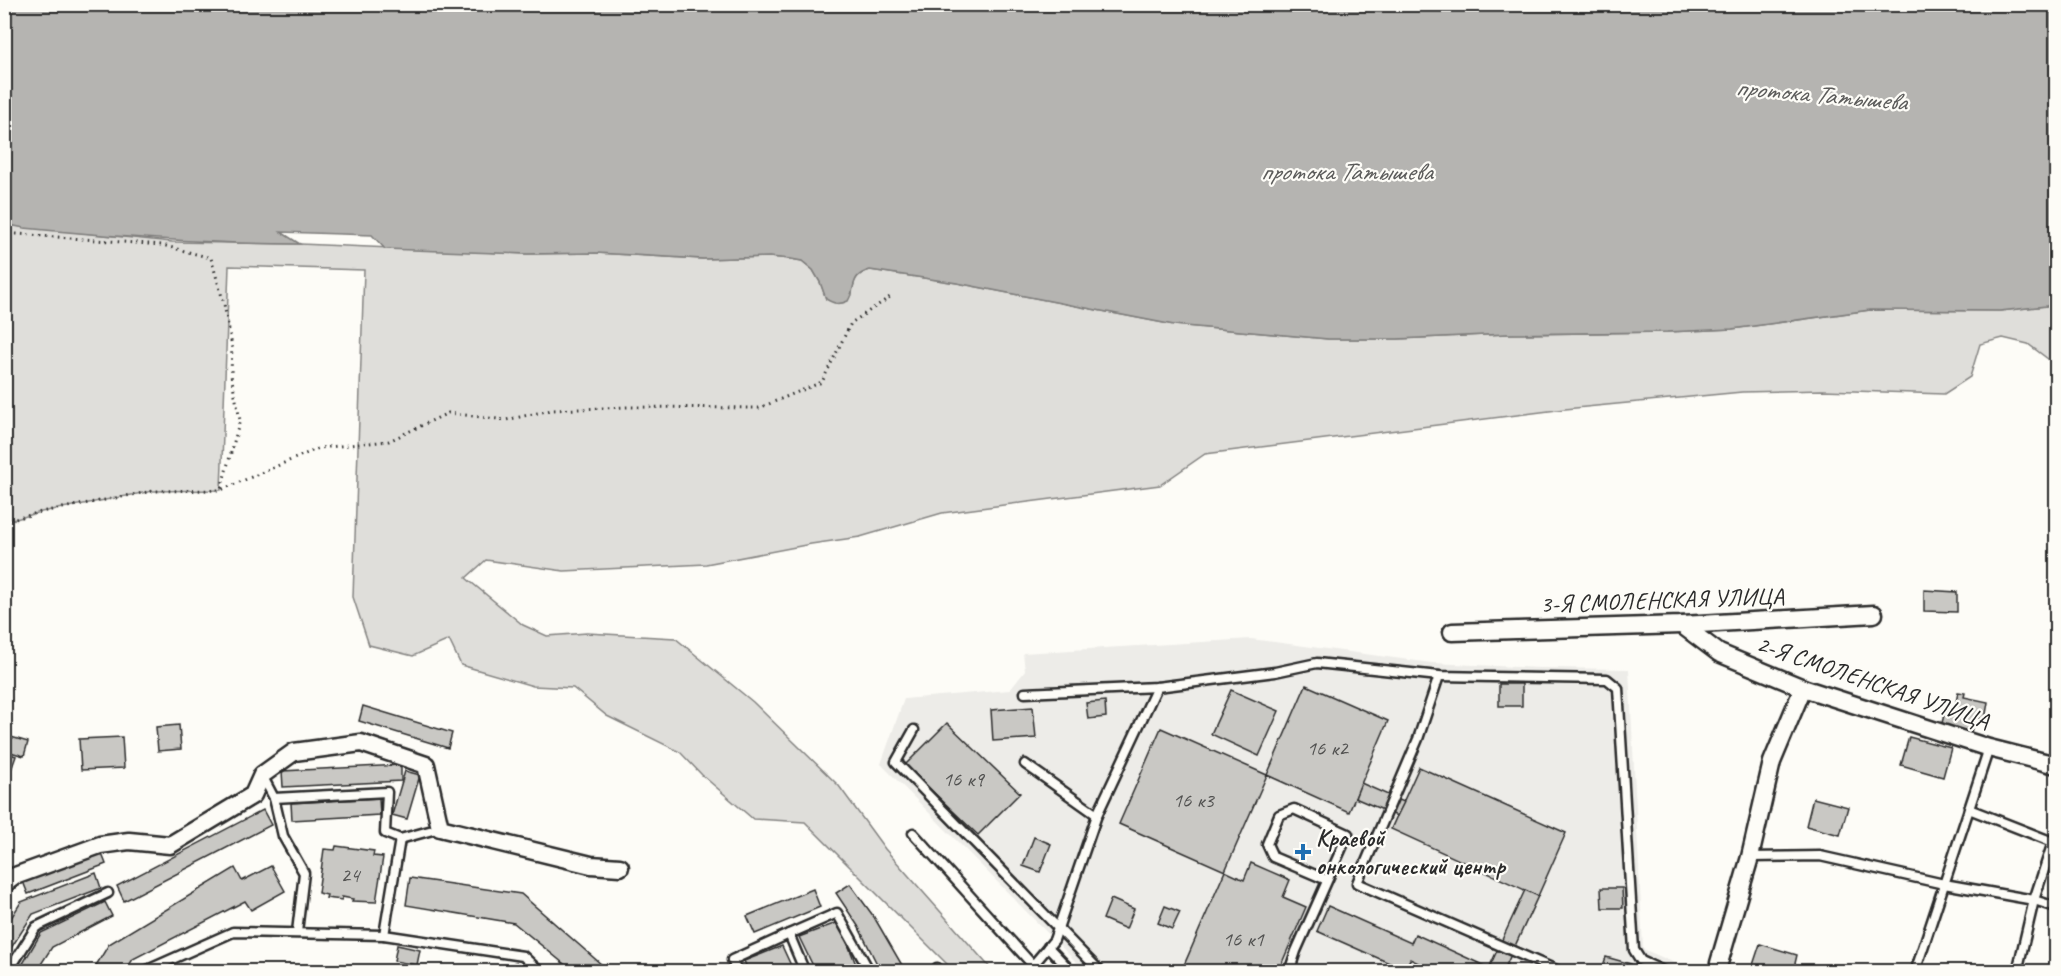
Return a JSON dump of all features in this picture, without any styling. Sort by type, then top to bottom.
[{"type":"street","name":"3-Я СМОЛЕНСКАЯ УЛИЦА","points":[[1452,632],[1682,625],[1874,614]]},
{"type":"street","name":"2-Я СМОЛЕНСКАЯ УЛИЦА","points":[[1682,625],[1719,653],[1803,688],[1989,748],[2056,765]]},
{"type":"street","points":[[1718,972],[1750,857],[1773,762],[1803,688]]},
{"type":"street","points":[[4,884],[15,876],[100,845],[129,841],[170,845],[253,795],[262,775],[294,752],[361,743],[426,765],[440,828],[591,866],[620,867]]},
{"type":"lane","points":[[1025,693],[1157,687],[1275,672],[1317,663],[1439,676],[1607,679],[1617,688],[1634,950],[1641,961],[1665,972]]},
{"type":"lane","points":[[1439,676],[1418,739],[1357,883],[1561,972]]},
{"type":"lane","points":[[913,833],[1036,968],[1054,940],[1097,815],[1157,687]]},
{"type":"lane","points":[[914,730],[896,762],[1101,972]]},
{"type":"lane","points":[[1915,972],[1989,748]]},
{"type":"lane","points":[[1025,764],[1097,815]]},
{"type":"lane","points":[[262,775],[274,798],[283,836],[304,873],[297,932]]},
{"type":"lane","points":[[274,798],[387,792],[385,833],[400,839],[440,828]]},
{"type":"lane","points":[[1289,972],[1348,834],[1294,809],[1279,815],[1267,844],[1273,856],[1327,880]]},
{"type":"lane","points":[[1969,810],[2053,842],[2034,900],[2017,972]]},
{"type":"lane","points":[[384,935],[400,839]]},
{"type":"lane","points":[[1750,857],[1820,856],[1944,884],[2034,900],[2056,907]]},
{"type":"lane","points":[[9,972],[36,927],[108,894]]},
{"type":"lane","points":[[737,972],[732,960],[837,913],[870,972]]},
{"type":"lane","points":[[143,972],[233,932],[384,935],[523,957],[540,972]]},
{"type":"lane","points":[[789,934],[805,972]]},
{"type":"lane","points":[[1048,947],[1072,972]]},
{"type":"lane","points":[[1536,972],[1539,962]]},
{"type":"path","points":[[4,233],[162,244],[211,258],[224,304],[232,346],[231,375],[240,420],[221,490]]},
{"type":"path","points":[[4,522],[41,512],[153,491],[221,490],[319,448],[388,441],[448,413],[506,420],[551,410],[629,407],[759,408],[822,382],[851,323],[893,295]]},
{"type":"shaded area","points":[[5,225],[172,242],[300,244],[527,254],[596,253],[702,259],[769,257],[802,261],[813,270],[826,299],[852,295],[856,279],[870,270],[957,283],[1174,325],[1328,339],[1732,329],[1870,310],[2000,311],[2056,305],[2056,365],[2028,344],[2003,338],[1980,344],[1970,377],[1944,394],[1823,390],[1742,392],[1565,409],[1205,454],[1160,485],[942,513],[860,537],[706,564],[564,571],[486,560],[466,578],[523,625],[547,636],[587,633],[675,638],[753,702],[839,786],[885,849],[993,971],[954,971],[805,822],[753,819],[702,775],[680,752],[607,716],[573,688],[533,686],[461,665],[449,640],[413,656],[369,645],[353,597],[364,270],[229,266],[221,490],[153,491],[41,512],[5,522]]},
{"type":"shaded area","name":"Краевой онкологический центр","points":[[1251,639],[1432,663],[1629,669],[1643,949],[1693,971],[1085,971],[881,764],[904,699],[1010,690],[1025,671],[1023,653]]},
{"type":"water","name":"протока Татышева","points":[[4,5],[2056,5],[2056,305],[2000,311],[1870,310],[1732,329],[1328,339],[1174,325],[957,283],[870,270],[856,278],[848,301],[837,303],[826,299],[813,270],[802,261],[769,257],[703,259],[596,253],[527,254],[385,249],[372,235],[281,232],[300,244],[265,244],[162,239],[24,228],[5,224]]},
{"type":"building","points":[[1924,590],[1957,592],[1957,612],[1924,611]]},
{"type":"building","points":[[1499,684],[1522,684],[1522,706],[1499,706]]},
{"type":"building","points":[[1306,685],[1388,721],[1349,812],[1267,775]]},
{"type":"building","points":[[1231,690],[1279,711],[1259,756],[1211,734]]},
{"type":"building","points":[[1958,692],[1965,693],[1964,697],[1988,702],[1985,720],[1974,717],[1971,733],[1941,727],[1945,711],[1954,713]]},
{"type":"building","points":[[1105,701],[1106,717],[1088,719],[1086,703]]},
{"type":"building","points":[[363,706],[452,733],[448,748],[359,721]]},
{"type":"building","points":[[1033,707],[1036,738],[993,741],[991,710]]},
{"type":"building","points":[[947,723],[1020,793],[978,835],[905,765]]},
{"type":"building","points":[[179,725],[181,749],[158,751],[156,727]]},
{"type":"building","points":[[1161,728],[1267,775],[1225,871],[1119,824]]},
{"type":"building","points":[[11,737],[28,742],[24,756],[7,751]]},
{"type":"building","points":[[122,737],[124,768],[81,770],[79,739]]},
{"type":"building","points":[[1909,737],[1951,748],[1943,777],[1901,765]]},
{"type":"building","points":[[4,752],[16,756],[11,770],[4,768]]},
{"type":"building","points":[[401,765],[401,781],[283,787],[282,771]]},
{"type":"building","points":[[1419,767],[1566,833],[1538,896],[1391,829]]},
{"type":"building","points":[[405,771],[420,775],[407,819],[392,815]]},
{"type":"building","points":[[1361,783],[1404,802],[1397,816],[1355,798]]},
{"type":"building","points":[[379,798],[380,815],[292,820],[291,803]]},
{"type":"building","points":[[1813,798],[1848,807],[1840,835],[1806,826]]},
{"type":"building","points":[[263,810],[271,825],[124,901],[117,886]]},
{"type":"building","points":[[1034,837],[1051,844],[1040,872],[1023,866]]},
{"type":"building","points":[[336,846],[374,851],[373,856],[383,857],[376,902],[352,901],[353,899],[342,897],[342,900],[326,898],[327,895],[318,893],[324,849],[335,850]]},
{"type":"building","points":[[100,849],[106,864],[28,894],[22,879]]},
{"type":"building","points":[[1251,863],[1290,880],[1283,897],[1306,907],[1278,972],[1181,972],[1225,871],[1244,880]]},
{"type":"building","points":[[271,866],[285,891],[251,910],[245,901],[133,959],[125,972],[92,972],[109,944],[235,868],[242,881]]},
{"type":"building","points":[[96,873],[101,888],[33,914],[4,959],[4,929],[21,902]]},
{"type":"building","points":[[410,878],[521,894],[610,972],[574,972],[514,923],[406,905]]},
{"type":"building","points":[[850,884],[874,917],[906,972],[881,972],[858,926],[836,893]]},
{"type":"building","points":[[1601,888],[1622,888],[1623,908],[1602,908]]},
{"type":"building","points":[[813,889],[820,907],[755,934],[747,916]]},
{"type":"building","points":[[1525,890],[1538,896],[1503,972],[1498,972],[1489,968]]},
{"type":"building","points":[[1111,899],[1134,909],[1126,929],[1103,919]]},
{"type":"building","points":[[105,902],[112,916],[52,947],[36,972],[18,972],[41,933]]},
{"type":"building","points":[[1165,906],[1180,912],[1172,929],[1158,923]]},
{"type":"building","points":[[1328,906],[1411,943],[1415,934],[1498,972],[1437,972],[1410,959],[1405,970],[1317,931]]},
{"type":"building","points":[[839,922],[859,972],[816,972],[799,937]]},
{"type":"building","points":[[1760,944],[1797,955],[1793,972],[1764,972],[1752,968]]},
{"type":"building","points":[[397,945],[420,950],[417,965],[394,961]]},
{"type":"building","points":[[782,946],[794,972],[749,972],[744,961]]},
{"type":"building","points":[[1606,957],[1631,964],[1629,972],[1611,972],[1602,969]]},
{"type":"place","name":"Краевой онкологический центр","points":[[1303,852]]}]
